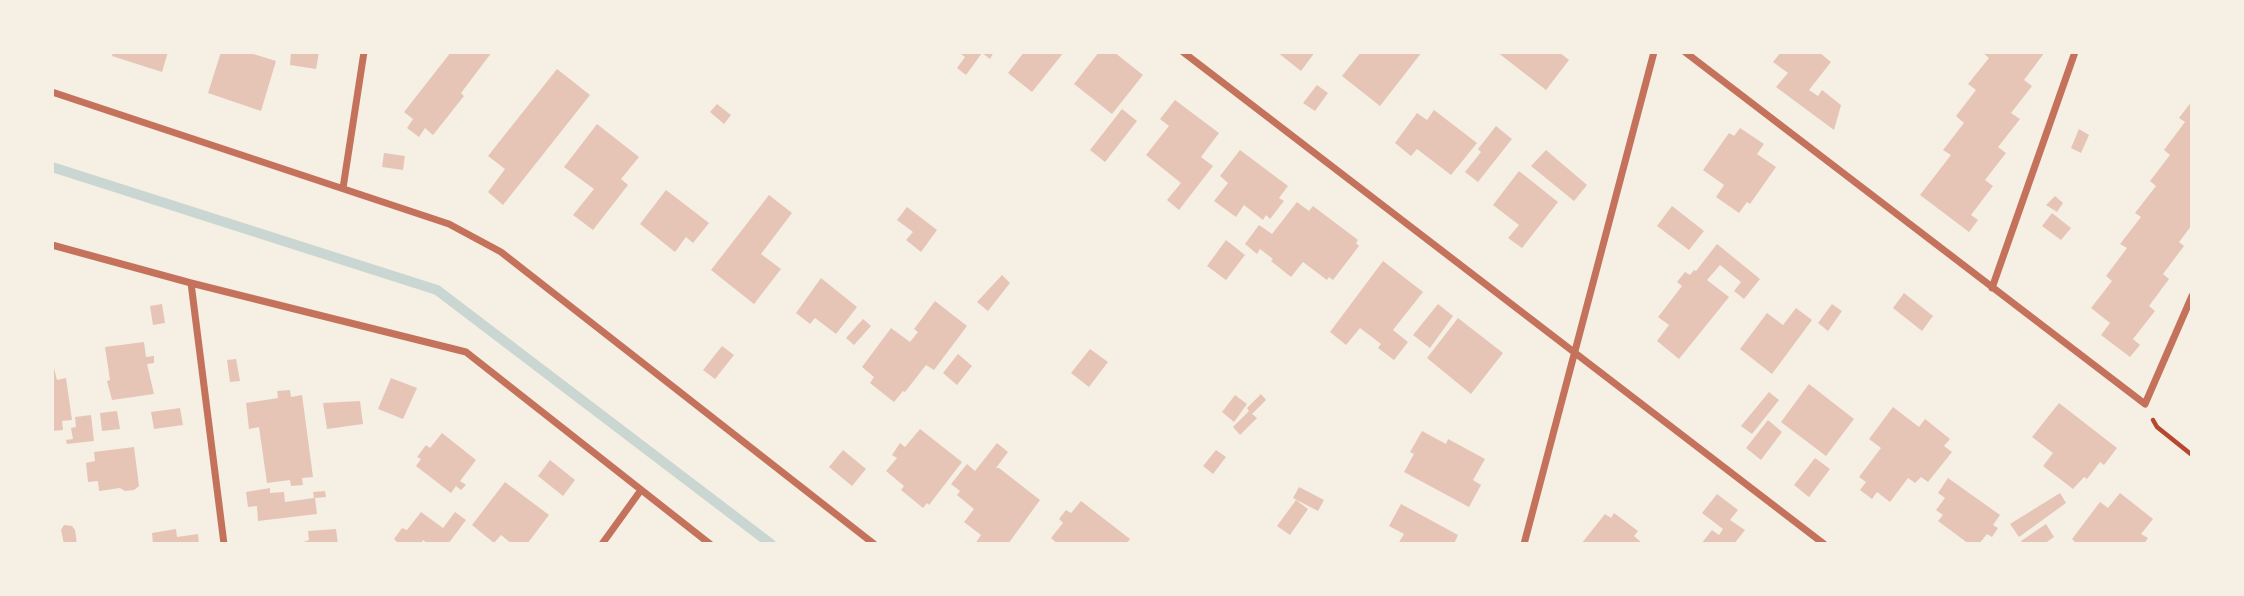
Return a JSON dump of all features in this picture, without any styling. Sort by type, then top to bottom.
[{"type":"street","points":[[343,188],[364,52]]},
{"type":"street","points":[[1183,52],[1824,544]]},
{"type":"street","points":[[1524,544],[1654,52]]},
{"type":"street","points":[[1685,52],[2144,404],[2192,296]]},
{"type":"street","points":[[1992,288],[2075,52]]},
{"type":"street","points":[[52,92],[449,225],[501,252],[874,544]]},
{"type":"street","points":[[52,245],[466,352],[710,544]]},
{"type":"street","points":[[191,283],[224,544]]},
{"type":"street","points":[[602,544],[641,490]]},
{"type":"path","points":[[2144,404],[2157,427],[2192,455]]},
{"type":"building","points":[[113,52],[168,52],[162,72],[112,56]]},
{"type":"building","points":[[221,52],[247,52],[276,61],[261,111],[208,93]]},
{"type":"building","points":[[291,52],[319,52],[316,69],[290,65]]},
{"type":"building","points":[[451,52],[492,52],[461,93],[464,96],[433,135],[425,128],[419,137],[407,128],[413,119],[404,112]]},
{"type":"building","points":[[958,52],[994,52],[990,59],[982,53],[966,75],[957,68],[965,57]]},
{"type":"building","points":[[1024,52],[1064,52],[1032,92],[1008,73]]},
{"type":"building","points":[[1099,52],[1114,52],[1143,75],[1112,114],[1074,84]]},
{"type":"building","points":[[1277,52],[1315,52],[1301,71]]},
{"type":"building","points":[[1361,52],[1422,52],[1380,106],[1342,76]]},
{"type":"building","points":[[1497,52],[1559,52],[1569,60],[1546,90]]},
{"type":"building","points":[[1781,52],[1819,52],[1831,62],[1809,90],[1818,96],[1822,90],[1841,105],[1834,130],[1776,87],[1788,73],[1773,62]]},
{"type":"building","points":[[1982,52],[2045,52],[2024,80],[2032,86],[2011,113],[2020,119],[1998,147],[2006,153],[1985,180],[1993,186],[1971,215],[1978,220],[1969,232],[1920,195],[1951,155],[1943,150],[1964,123],[1956,116],[1976,90],[1968,84],[1989,58]]},
{"type":"building","points":[[557,69],[590,95],[503,205],[488,192],[505,169],[488,156]]},
{"type":"building","points":[[1317,85],[1328,93],[1315,111],[1303,103]]},
{"type":"building","points":[[1175,100],[1219,133],[1201,157],[1213,166],[1179,210],[1167,200],[1181,183],[1146,155],[1169,126],[1160,119]]},
{"type":"building","points":[[2192,101],[2192,225],[2179,242],[2184,246],[2163,274],[2169,279],[2149,306],[2155,311],[2133,339],[2140,345],[2130,357],[2101,335],[2110,323],[2091,308],[2112,281],[2106,276],[2127,248],[2120,244],[2141,217],[2135,213],[2156,186],[2150,181],[2170,155],[2164,150],[2185,122],[2179,118]]},
{"type":"building","points":[[717,104],[731,115],[724,124],[710,112]]},
{"type":"building","points":[[1122,109],[1137,121],[1105,162],[1090,150]]},
{"type":"building","points":[[1434,110],[1477,143],[1451,175],[1417,149],[1411,156],[1395,143],[1417,113],[1427,120]]},
{"type":"building","points":[[597,124],[639,157],[621,179],[628,185],[593,230],[573,215],[594,189],[564,167]]},
{"type":"building","points":[[1496,126],[1512,139],[1478,182],[1465,172]]},
{"type":"building","points":[[1740,128],[1764,144],[1757,154],[1776,167],[1750,204],[1747,202],[1739,213],[1716,197],[1724,185],[1703,170],[1729,133],[1734,136]]},
{"type":"building","points":[[2079,129],[2089,135],[2081,153],[2071,148]]},
{"type":"building","points":[[1240,150],[1288,186],[1279,198],[1284,201],[1270,219],[1266,215],[1263,220],[1244,205],[1236,217],[1214,201],[1228,183],[1220,176]]},
{"type":"building","points":[[1546,150],[1587,185],[1574,201],[1531,166]]},
{"type":"building","points":[[384,153],[405,156],[403,170],[382,167]]},
{"type":"building","points":[[1519,171],[1558,202],[1522,248],[1508,238],[1519,225],[1493,205]]},
{"type":"building","points":[[666,190],[709,223],[693,243],[686,237],[675,252],[640,224]]},
{"type":"building","points":[[769,195],[792,213],[761,254],[781,269],[754,304],[711,270]]},
{"type":"building","points":[[2055,196],[2063,203],[2057,212],[2046,205]]},
{"type":"building","points":[[1297,202],[1309,211],[1313,206],[1358,240],[1356,243],[1359,246],[1333,280],[1329,277],[1327,280],[1303,262],[1291,277],[1260,249],[1257,254],[1245,244],[1259,225],[1272,234]]},
{"type":"building","points":[[1672,206],[1704,231],[1689,250],[1657,226]]},
{"type":"building","points":[[907,207],[937,230],[921,252],[906,240],[913,232],[897,220]]},
{"type":"building","points":[[2052,213],[2071,228],[2061,240],[2042,226]]},
{"type":"building","points":[[1226,240],[1245,255],[1226,280],[1207,266]]},
{"type":"building","points":[[1717,244],[1760,279],[1744,299],[1734,291],[1741,282],[1720,265],[1707,280],[1729,297],[1679,359],[1657,341],[1669,325],[1658,317],[1682,286],[1677,282],[1685,272],[1690,275],[1696,271]]},
{"type":"building","points":[[1383,261],[1423,292],[1393,330],[1408,342],[1394,360],[1378,348],[1381,344],[1360,328],[1346,345],[1330,332]]},
{"type":"building","points":[[1002,275],[1010,283],[988,311],[977,302]]},
{"type":"building","points":[[821,278],[857,307],[836,334],[815,318],[810,324],[796,313]]},
{"type":"building","points":[[1904,293],[1933,316],[1922,331],[1893,308]]},
{"type":"building","points":[[935,301],[967,326],[934,370],[926,365],[894,402],[870,383],[874,377],[862,367],[891,328],[910,342],[918,332],[914,329]]},
{"type":"building","points":[[162,304],[165,323],[153,325],[150,306]]},
{"type":"building","points":[[1438,304],[1453,316],[1430,348],[1413,335]]},
{"type":"building","points":[[1832,304],[1842,311],[1828,331],[1818,323]]},
{"type":"building","points":[[1796,308],[1812,320],[1772,374],[1740,349],[1767,313],[1783,325]]},
{"type":"building","points":[[1458,318],[1503,353],[1471,394],[1427,358]]},
{"type":"building","points":[[863,319],[871,326],[854,345],[846,338]]},
{"type":"building","points":[[144,342],[146,357],[154,356],[154,363],[147,364],[154,394],[112,400],[107,381],[110,380],[105,347]]},
{"type":"building","points":[[722,346],[734,355],[715,379],[703,370]]},
{"type":"building","points":[[1090,349],[1108,362],[1089,387],[1071,373]]},
{"type":"building","points":[[958,354],[972,366],[957,385],[943,373]]},
{"type":"building","points":[[236,359],[240,381],[230,382],[227,360]]},
{"type":"building","points":[[52,361],[57,380],[66,378],[72,420],[62,421],[63,430],[52,431]]},
{"type":"building","points":[[391,378],[417,388],[403,419],[378,409]]},
{"type":"building","points":[[1809,384],[1854,419],[1826,456],[1781,422]]},
{"type":"building","points":[[290,390],[291,397],[302,395],[313,477],[302,478],[303,485],[291,486],[290,480],[267,483],[259,427],[249,429],[246,403],[278,398],[277,391]]},
{"type":"building","points":[[1769,392],[1779,400],[1752,434],[1741,426]]},
{"type":"building","points":[[1261,394],[1266,400],[1252,414],[1257,418],[1240,435],[1233,427]]},
{"type":"building","points":[[1235,395],[1247,404],[1234,422],[1222,412]]},
{"type":"building","points":[[360,401],[363,424],[327,429],[323,403]]},
{"type":"building","points":[[2059,403],[2117,448],[2104,465],[2100,462],[2087,479],[2084,477],[2073,489],[2043,466],[2053,453],[2032,437]]},
{"type":"building","points":[[1893,407],[1919,427],[1925,419],[1950,439],[1944,446],[1952,452],[1928,482],[1921,477],[1915,483],[1908,478],[1890,502],[1877,492],[1872,499],[1860,490],[1866,482],[1859,477],[1881,448],[1869,439]]},
{"type":"building","points":[[180,408],[183,425],[154,429],[151,412]]},
{"type":"building","points":[[117,411],[120,429],[102,431],[100,413]]},
{"type":"building","points":[[91,415],[94,441],[67,444],[66,440],[73,439],[71,428],[76,427],[75,417]]},
{"type":"building","points":[[1768,420],[1782,432],[1761,460],[1746,448]]},
{"type":"building","points":[[920,429],[962,462],[929,505],[927,503],[923,508],[901,490],[904,486],[886,471],[897,458],[892,455],[900,443],[905,447]]},
{"type":"building","points":[[1422,431],[1446,444],[1448,439],[1485,459],[1473,480],[1481,485],[1469,507],[1404,472],[1414,454],[1410,452]]},
{"type":"building","points":[[442,433],[476,460],[460,481],[466,485],[461,490],[456,486],[451,493],[416,466],[421,459],[417,457],[426,445],[430,448]]},
{"type":"building","points":[[997,443],[1008,452],[996,468],[1040,500],[1008,544],[975,544],[981,535],[964,522],[974,509],[957,495],[960,491],[951,484],[967,464],[975,471]]},
{"type":"building","points":[[134,447],[139,486],[134,490],[125,491],[120,488],[99,491],[98,481],[88,482],[86,463],[95,461],[94,452]]},
{"type":"building","points":[[843,450],[866,469],[852,486],[829,467]]},
{"type":"building","points":[[1216,450],[1226,457],[1213,474],[1203,466]]},
{"type":"building","points":[[1815,458],[1830,469],[1809,497],[1794,485]]},
{"type":"building","points":[[550,460],[575,480],[563,496],[538,476]]},
{"type":"building","points":[[1948,478],[2000,515],[1993,525],[1998,528],[1992,537],[1987,534],[1979,544],[1969,544],[1938,521],[1943,515],[1936,510],[1945,498],[1938,493]]},
{"type":"building","points":[[505,482],[549,515],[527,544],[512,544],[501,535],[494,543],[472,525]]},
{"type":"building","points":[[1299,487],[1324,500],[1318,511],[1293,498]]},
{"type":"building","points":[[270,488],[270,493],[284,492],[285,502],[314,498],[313,492],[325,491],[326,497],[315,498],[317,514],[258,521],[257,506],[248,507],[246,492]]},
{"type":"building","points":[[2060,493],[2066,503],[2019,537],[2010,524]]},
{"type":"building","points":[[2120,493],[2153,519],[2141,534],[2148,538],[2144,544],[2077,544],[2072,539],[2100,502],[2108,508]]},
{"type":"building","points":[[1717,494],[1738,510],[1730,520],[1745,530],[1734,544],[1701,544],[1712,530],[1719,535],[1723,529],[1702,513]]},
{"type":"building","points":[[1296,500],[1308,509],[1290,535],[1277,526]]},
{"type":"building","points":[[1081,501],[1130,539],[1126,544],[1058,544],[1051,538],[1063,523],[1059,519],[1066,510],[1071,513]]},
{"type":"building","points":[[1401,504],[1458,535],[1454,544],[1398,544],[1404,534],[1389,526]]},
{"type":"building","points":[[421,512],[443,528],[455,512],[466,520],[448,544],[428,544],[423,540],[421,544],[399,544],[394,539],[402,528],[407,530]]},
{"type":"building","points":[[1614,513],[1638,531],[1634,536],[1643,544],[1581,544],[1605,514],[1611,518]]},
{"type":"building","points":[[2046,524],[2054,537],[2044,544],[2023,544],[2021,541]]},
{"type":"building","points":[[64,525],[72,526],[75,530],[77,544],[64,544],[61,530]]},
{"type":"building","points":[[176,529],[177,537],[198,534],[199,544],[153,544],[152,533]]},
{"type":"building","points":[[336,529],[338,544],[298,544],[309,540],[308,531]]},
{"type":"waterway","points":[[52,167],[437,290],[771,544]]}]
